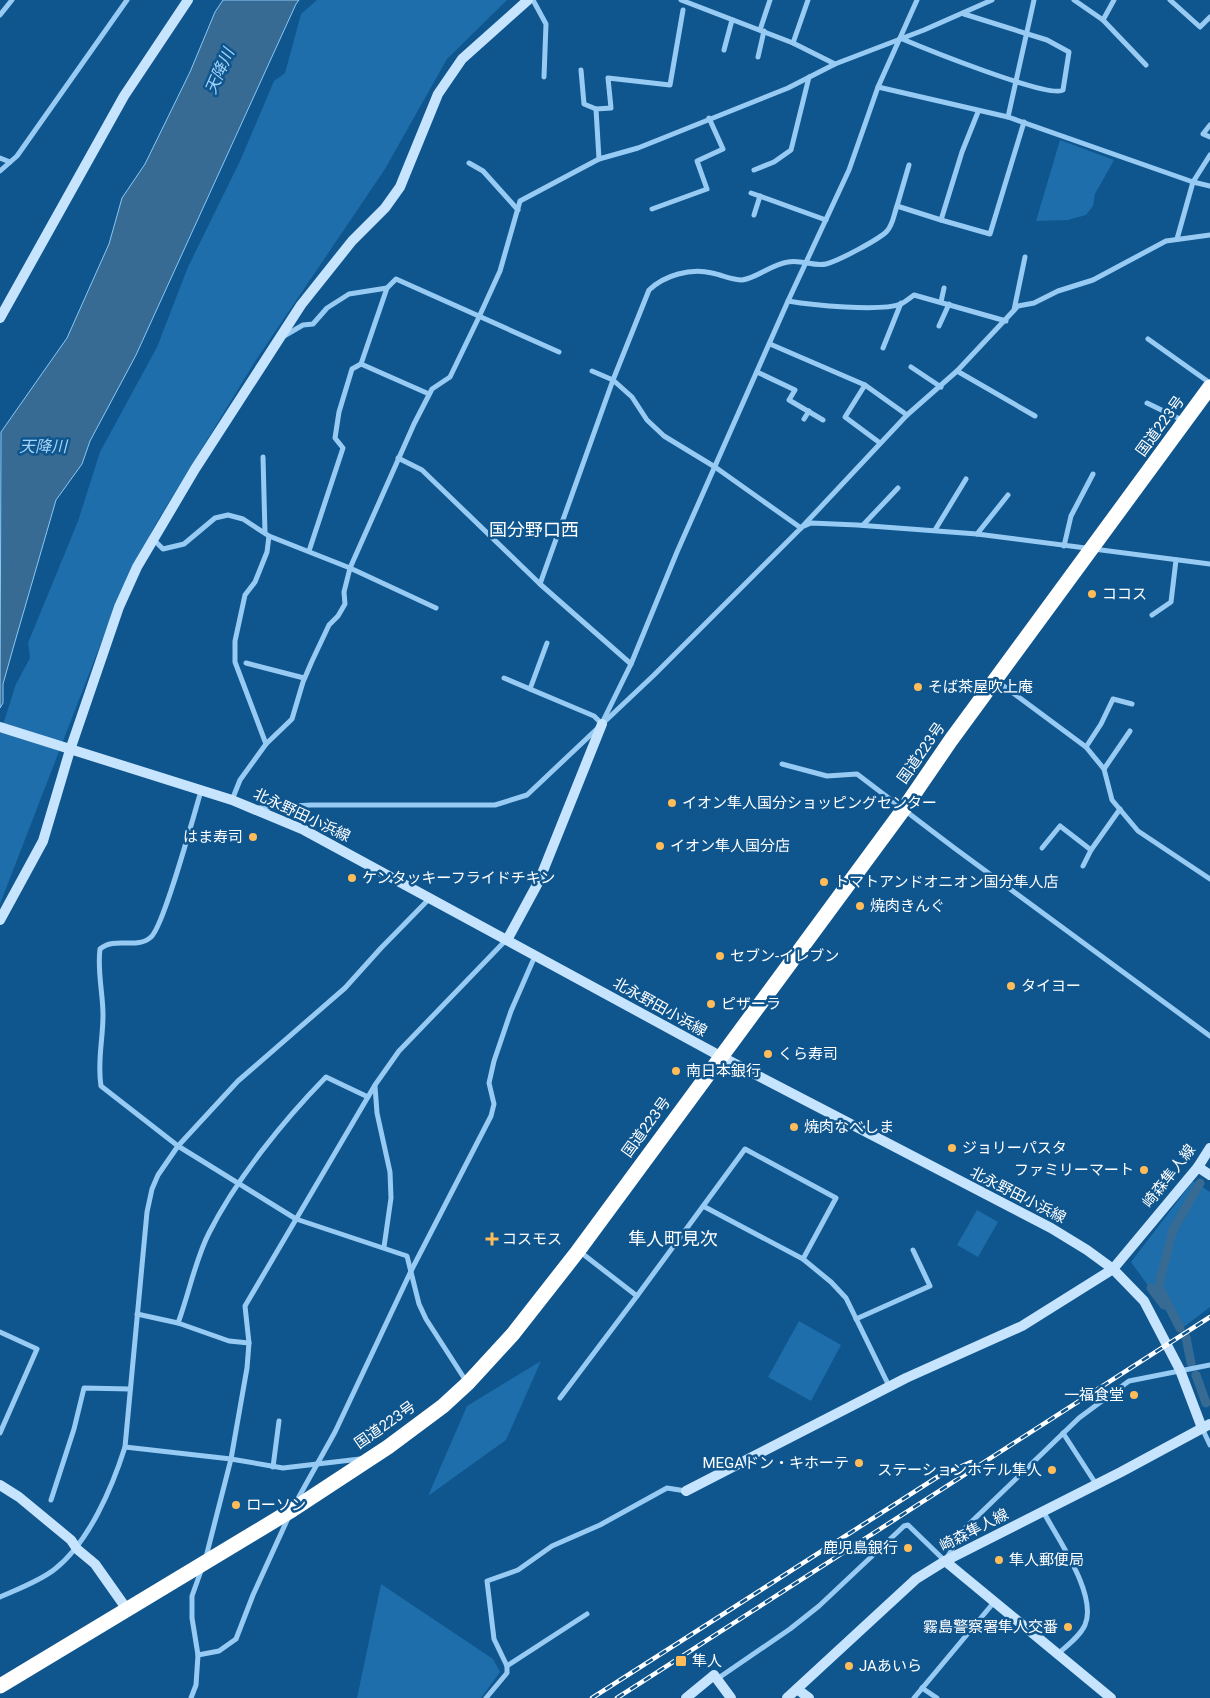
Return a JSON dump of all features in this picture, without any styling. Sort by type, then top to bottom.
[{"type":"highway","name":"国道223号","points":[[0,1686],[205,1560],[292,1510],[407,1433],[468,1383],[513,1334],[578,1251],[903,810],[946,747],[1210,387]]},
{"type":"street","points":[[0,15],[12,0]]},
{"type":"street","points":[[0,171],[10,162],[127,0]]},
{"type":"street","points":[[0,318],[124,96],[188,0]]},
{"type":"street","points":[[0,920],[43,841],[70,750],[119,607],[137,567],[195,469],[301,305],[341,255],[385,208],[400,187],[438,94],[462,58],[528,0]]},
{"type":"street","points":[[533,0],[546,24],[544,77]]},
{"type":"street","points":[[681,0],[762,30],[835,64]]},
{"type":"street","points":[[758,57],[762,30],[770,0]]},
{"type":"street","points":[[793,43],[808,0]]},
{"type":"street","points":[[191,1698],[196,1686],[198,1655],[192,1618],[192,1596],[205,1560],[231,1459],[248,1368],[249,1342],[245,1306],[375,1085],[399,1051],[507,940],[539,881],[602,724],[788,301],[849,170],[878,87],[917,0]]},
{"type":"street","points":[[232,800],[240,780],[266,744],[292,719],[304,678],[328,625],[338,616],[345,604],[344,592],[350,568],[398,458],[432,389],[450,377],[500,271],[520,201],[599,159],[638,148],[788,88],[835,64],[992,0]]},
{"type":"street","points":[[1008,117],[1034,0]]},
{"type":"street","points":[[1074,0],[1103,20],[1146,65]]},
{"type":"street","points":[[1103,20],[1114,0]]},
{"type":"street","points":[[1170,0],[1200,27],[1210,17]]},
{"type":"street","points":[[581,70],[584,104],[596,109],[611,108],[608,78],[670,85],[683,10]]},
{"type":"street","points":[[900,38],[948,59],[1015,81],[1055,92],[1063,90],[1069,52],[1047,40],[964,13]]},
{"type":"street","points":[[724,50],[732,20]]},
{"type":"street","points":[[754,170],[774,162],[791,150],[809,77]]},
{"type":"street","points":[[878,87],[978,112],[1008,117],[1192,182],[1210,186]]},
{"type":"street","points":[[596,109],[599,159]]},
{"type":"street","points":[[941,220],[962,152],[978,112]]},
{"type":"street","points":[[652,209],[707,189],[697,161],[723,149],[709,118]]},
{"type":"street","points":[[897,206],[990,234],[1024,122]]},
{"type":"street","points":[[1210,125],[1203,134],[1210,137]]},
{"type":"street","points":[[1177,239],[1192,182],[1210,155]]},
{"type":"street","points":[[0,158],[10,162]]},
{"type":"street","points":[[469,163],[483,171],[518,210]]},
{"type":"street","points":[[540,584],[613,380],[649,290],[659,281],[673,275],[690,272],[710,272],[735,280],[745,280],[764,270],[789,261],[826,264],[880,237],[889,230],[909,165]]},
{"type":"street","points":[[751,193],[826,220]]},
{"type":"street","points":[[754,215],[760,196]]},
{"type":"street","points":[[256,808],[273,805],[495,805],[512,801],[538,787],[654,675],[801,528],[907,415],[941,387],[1006,321],[1018,306],[1034,303],[1058,291],[1093,280],[1166,241],[1210,235]]},
{"type":"street","points":[[1013,312],[1025,257]]},
{"type":"street","points":[[309,551],[343,448],[335,438],[339,412],[352,369],[361,364],[387,288],[396,279],[559,352]]},
{"type":"street","points":[[280,338],[303,325],[313,324],[327,308],[349,294],[387,288]]},
{"type":"street","points":[[941,302],[944,288]]},
{"type":"street","points":[[788,301],[808,305],[880,308],[902,303],[914,295],[1006,321]]},
{"type":"street","points":[[883,348],[902,303]]},
{"type":"street","points":[[939,326],[949,304]]},
{"type":"street","points":[[1148,339],[1210,383]]},
{"type":"street","points":[[770,344],[865,385],[907,415]]},
{"type":"street","points":[[361,364],[429,394]]},
{"type":"street","points":[[911,367],[941,387]]},
{"type":"street","points":[[957,371],[1035,416]]},
{"type":"street","points":[[592,372],[613,380],[632,397],[647,420],[664,436],[715,466],[801,528]]},
{"type":"street","points":[[757,372],[795,390],[789,400],[823,420]]},
{"type":"street","points":[[865,385],[845,418],[880,443]]},
{"type":"street","points":[[1148,403],[1185,422]]},
{"type":"street","points":[[804,419],[809,411]]},
{"type":"street","points":[[264,457],[266,552],[255,582],[245,594],[235,640],[235,662],[266,744]]},
{"type":"street","points":[[398,458],[422,470],[540,584],[630,664]]},
{"type":"street","points":[[1064,546],[1071,516],[1093,474]]},
{"type":"street","points":[[935,530],[966,479]]},
{"type":"street","points":[[863,525],[898,488]]},
{"type":"street","points":[[977,534],[1008,495]]},
{"type":"street","points":[[154,540],[163,549],[176,548],[191,540],[215,518],[228,515],[243,519],[267,534],[350,568],[436,608]]},
{"type":"street","points":[[801,528],[811,523],[935,530],[1210,564]]},
{"type":"street","points":[[1152,615],[1171,602],[1176,560]]},
{"type":"street","points":[[530,689],[547,643]]},
{"type":"street","points":[[246,663],[304,678]]},
{"type":"street","points":[[504,678],[594,716],[602,724]]},
{"type":"street","points":[[996,680],[1086,747],[1104,769],[1112,800],[1138,831],[1210,879]]},
{"type":"street","points":[[1086,747],[1101,724],[1113,699],[1132,704]]},
{"type":"street","name":"北永野田小浜線","points":[[0,728],[256,808],[304,830],[720,1056],[1051,1228],[1087,1250],[1113,1269],[1144,1301],[1180,1370],[1206,1426]]},
{"type":"street","points":[[1104,769],[1130,731]]},
{"type":"street","points":[[782,764],[827,776],[857,774],[1210,1036]]},
{"type":"street","points":[[201,790],[170,893],[153,936],[141,943],[121,942],[106,944],[100,949],[103,1040],[98,1064],[101,1086],[178,1146],[296,1219],[407,1256],[419,1304],[426,1319],[468,1383]]},
{"type":"street","points":[[1082,866],[1120,809]]},
{"type":"street","points":[[1042,848],[1060,826],[1091,850]]},
{"type":"street","points":[[0,1597],[54,1570],[77,1549],[116,1474],[125,1447],[146,1212],[158,1175],[178,1146],[238,1081],[345,988],[431,898]]},
{"type":"street","points":[[198,1655],[218,1651],[236,1639],[253,1594],[314,1465],[335,1432],[411,1271],[492,1116],[494,1104],[489,1083],[494,1061],[535,956]]},
{"type":"street","points":[[178,1323],[209,1234],[238,1184],[299,1105],[326,1078],[368,1097]]},
{"type":"street","points":[[375,1085],[377,1113],[390,1172],[391,1198],[384,1247]]},
{"type":"street","name":"崎森隼人線","points":[[686,1491],[889,1386],[1022,1326],[1113,1269],[1198,1167],[1210,1148]]},
{"type":"street","points":[[560,1398],[745,1149],[836,1198],[803,1259]]},
{"type":"street","points":[[1198,1167],[1210,1175]]},
{"type":"street","points":[[703,1206],[803,1259],[831,1282],[846,1298],[889,1386]]},
{"type":"street","points":[[856,1319],[930,1286],[912,1250]]},
{"type":"street","points":[[578,1251],[637,1296]]},
{"type":"street","points":[[137,1314],[178,1323],[229,1341],[249,1342]]},
{"type":"street","points":[[0,1332],[37,1349],[0,1432]]},
{"type":"street","points":[[945,1560],[964,1529],[1079,1418],[1129,1381],[1210,1365]]},
{"type":"street","points":[[51,1500],[74,1429],[84,1388],[130,1389]]},
{"type":"street","points":[[273,1467],[279,1422]]},
{"type":"street","points":[[1206,1426],[1210,1445]]},
{"type":"street","name":"崎森隼人線","points":[[788,1698],[916,1579],[945,1560],[1206,1426]]},
{"type":"street","points":[[1063,1433],[1096,1484]]},
{"type":"street","points":[[125,1447],[231,1459],[282,1468],[368,1458]]},
{"type":"street","points":[[0,1485],[27,1503],[71,1540],[77,1549],[95,1564],[126,1608]]},
{"type":"street","points":[[486,1698],[505,1679],[507,1666],[494,1639],[486,1581],[518,1570],[552,1546],[600,1525],[667,1488],[686,1491]]},
{"type":"street","points":[[1043,1511],[1083,1585],[1086,1598],[1087,1615],[1084,1627],[1059,1653]]},
{"type":"street","points":[[717,1679],[790,1629],[819,1606],[904,1526],[908,1525],[945,1560],[1111,1698]]},
{"type":"street","points":[[914,1698],[995,1600]]},
{"type":"street","points":[[507,1666],[587,1614]]},
{"type":"street","points":[[686,1698],[714,1675],[731,1698]]},
{"type":"street","points":[[922,1688],[937,1698]]},
{"type":"street","points":[[797,1689],[810,1698]]},
{"type":"shaded area","points":[[317,0],[507,0],[447,59],[385,169],[256,360],[155,525],[106,630],[0,904],[0,734],[16,684],[30,658],[28,643],[78,521],[100,452],[157,347],[188,267],[240,161],[274,81],[285,73],[301,14]]},
{"type":"shaded area","points":[[1060,140],[1114,160],[1095,194],[1093,206],[1086,215],[1068,220],[1036,221]]},
{"type":"shaded area","points":[[1193,1181],[1210,1192],[1210,1307],[1180,1330],[1131,1262]]},
{"type":"shaded area","points":[[977,1210],[998,1222],[978,1257],[957,1245]]},
{"type":"shaded area","points":[[799,1321],[841,1345],[811,1401],[768,1377]]},
{"type":"shaded area","points":[[541,1361],[506,1440],[428,1496],[467,1406]]},
{"type":"shaded area","points":[[381,1584],[493,1659],[500,1672],[481,1698],[357,1698]]},
{"type":"water","name":"天降川","points":[[223,0],[299,0],[136,355],[90,441],[82,464],[56,500],[3,684],[3,703],[0,708],[1,432],[67,338],[109,244],[122,198],[145,164],[190,72],[215,12]]},
{"type":"waterway","points":[[1180,1328],[1160,1289],[1160,1280],[1173,1230],[1200,1183]]},
{"type":"waterway","points":[[1151,1288],[1164,1305]]},
{"type":"waterway","points":[[1186,1337],[1191,1363]]},
{"type":"waterway","points":[[1196,1375],[1206,1403]]},
{"type":"railway","points":[[617,1698],[1210,1317]]},
{"type":"railway","points":[[592,1698],[939,1476],[971,1462]]},
{"type":"place","name":"ココス","points":[[1092,594]]},
{"type":"place","name":"そば茶屋吹上庵","points":[[918,687]]},
{"type":"place","name":"イオン隼人国分ショッピングセンター","points":[[672,803]]},
{"type":"place","name":"はま寿司","points":[[253,837]]},
{"type":"place","name":"イオン隼人国分店","points":[[660,846]]},
{"type":"place","name":"ケンタッキーフライドチキン","points":[[352,878]]},
{"type":"place","name":"トマトアンドオニオン国分隼人店","points":[[824,882]]},
{"type":"place","name":"焼肉きんぐ","points":[[860,906]]},
{"type":"place","name":"セブン-イレブン","points":[[720,956]]},
{"type":"place","name":"タイヨー","points":[[1011,986]]},
{"type":"place","name":"ピザーラ","points":[[711,1004]]},
{"type":"place","name":"くら寿司","points":[[768,1054]]},
{"type":"place","name":"南日本銀行","points":[[676,1071]]},
{"type":"place","name":"焼肉なべしま","points":[[794,1127]]},
{"type":"place","name":"ジョリーパスタ","points":[[952,1148]]},
{"type":"place","name":"ファミリーマート","points":[[1144,1170]]},
{"type":"place","name":"コスモス","points":[[492,1239]]},
{"type":"place","name":"一福食堂","points":[[1134,1395]]},
{"type":"place","name":"MEGAドン・キホーテ","points":[[859,1463]]},
{"type":"place","name":"ステーションホテル隼人","points":[[1052,1470]]},
{"type":"place","name":"ローソン","points":[[236,1505]]},
{"type":"place","name":"鹿児島銀行","points":[[908,1548]]},
{"type":"place","name":"隼人郵便局","points":[[999,1560]]},
{"type":"place","name":"霧島警察署隼人交番","points":[[1068,1627]]},
{"type":"place","name":"隼人","points":[[681,1661]]},
{"type":"place","name":"JAあいら","points":[[849,1666]]},
{"type":"district","name":"国分野口西","points":[[534,530]]},
{"type":"district","name":"隼人町見次","points":[[673,1239]]}]
